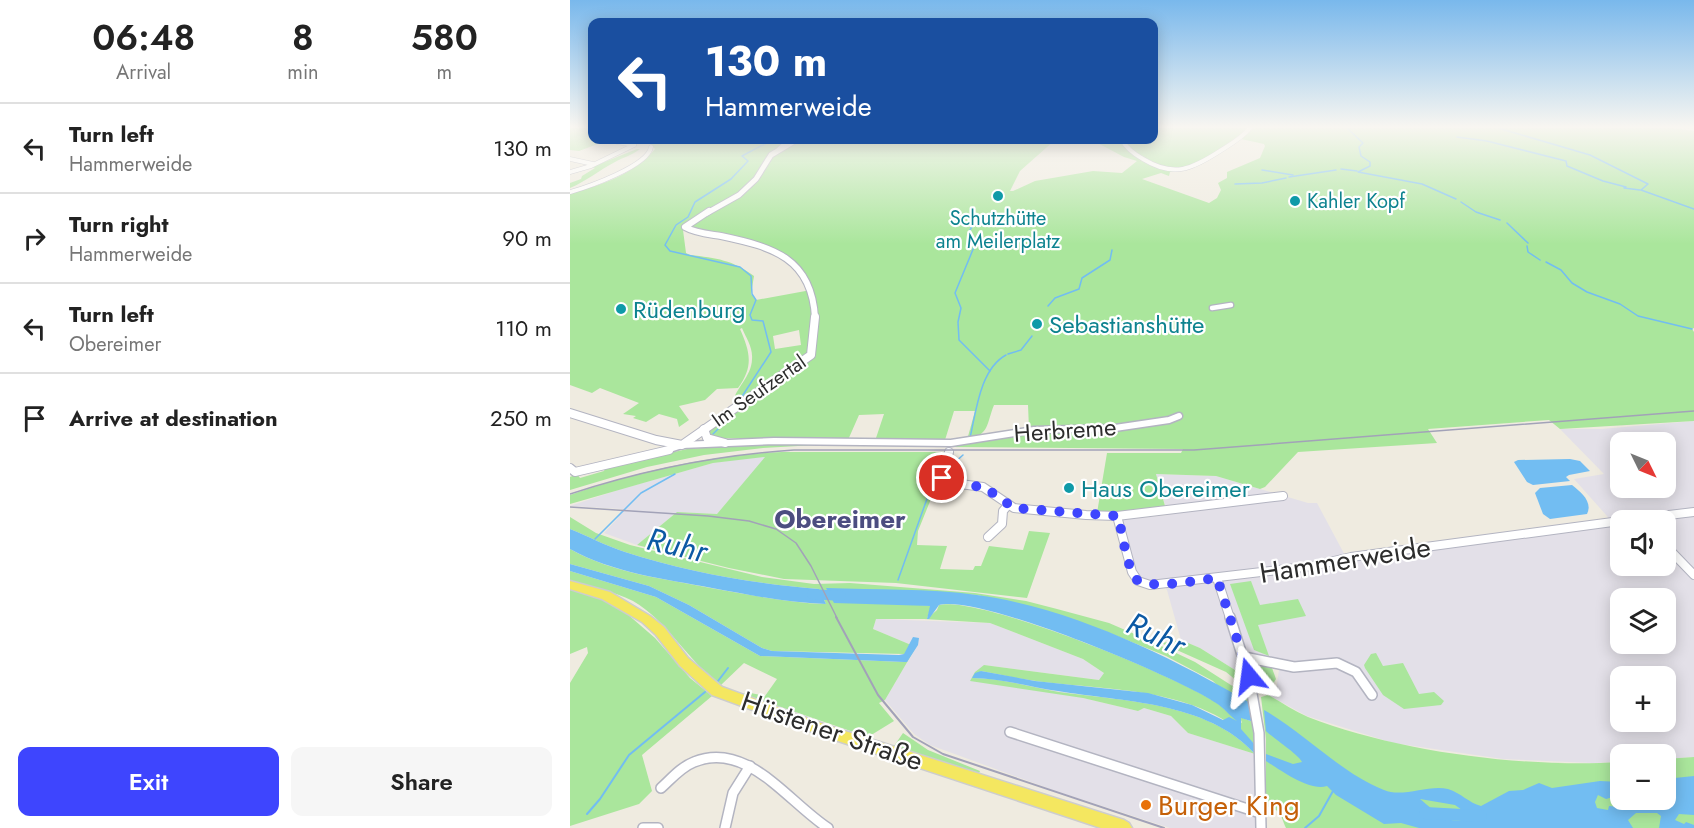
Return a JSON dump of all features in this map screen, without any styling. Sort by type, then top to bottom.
[{"type":"main road","name":"Im Seufzertal","points":[[682,445],[804,360],[812,352],[816,311],[815,294],[807,275],[799,267],[788,259],[767,250],[685,227],[688,223],[740,195],[756,179],[764,167]]},
{"type":"main road","points":[[570,413],[664,442],[682,445]]},
{"type":"main road","points":[[704,429],[707,438],[725,442]]},
{"type":"main road","name":"Hüstener Straße","points":[[570,585],[606,595],[646,619],[660,631],[684,662],[717,691],[826,731],[1104,825],[1124,828]]},
{"type":"street","points":[[570,173],[587,167]]},
{"type":"street","points":[[570,192],[607,182],[629,167]]},
{"type":"street","points":[[1154,167],[1172,171],[1188,167]]},
{"type":"street","points":[[1212,308],[1232,305]]},
{"type":"street","name":"Herbreme","points":[[572,472],[682,445],[725,442],[950,447],[1026,431],[1115,428],[1169,420],[1179,416]]},
{"type":"street","points":[[655,453],[662,449],[664,442]]},
{"type":"street","points":[[950,447],[942,476],[945,482],[984,487],[1014,508],[1118,516],[1282,496]]},
{"type":"street","points":[[988,537],[1002,524],[1003,511],[1008,505]]},
{"type":"street","points":[[1676,515],[1694,512]]},
{"type":"street","name":"Hammerweide","points":[[1118,516],[1132,572],[1138,581],[1150,585],[1312,566],[1351,557],[1610,522]]},
{"type":"street","points":[[1676,556],[1694,575]]},
{"type":"street","points":[[1217,578],[1249,676],[1258,733],[1261,828]]},
{"type":"street","points":[[1244,657],[1301,667],[1330,662],[1340,664],[1357,672],[1372,695]]},
{"type":"street","points":[[1010,732],[1260,813]]},
{"type":"street","points":[[661,788],[693,762],[710,756],[726,755],[750,766],[814,820],[828,828]]},
{"type":"street","points":[[726,828],[733,793],[750,766]]},
{"type":"street","points":[[643,828],[658,828]]},
{"type":"shaded area","points":[[1694,421],[1694,757],[1676,758],[1676,744],[1610,744],[1610,762],[1503,759],[1393,743],[1307,716],[1268,695],[1276,691],[1279,669],[1264,666],[1235,670],[1200,648],[1181,640],[1167,590],[1161,581],[1146,581],[1137,575],[1121,520],[1168,515],[1156,474],[1216,476],[1308,503],[1317,503],[1348,561],[1610,526],[1610,576],[1676,576],[1676,510],[1610,510],[1610,519],[1574,479],[1604,474],[1560,429],[1601,429]]},
{"type":"shaded area","points":[[766,457],[717,514],[677,512],[637,545],[604,533],[617,519],[622,509],[570,506],[713,463]]},
{"type":"shaded area","points":[[876,619],[990,623],[1083,659],[1104,673],[1100,680],[984,665],[1083,698],[1138,711],[1144,708],[1171,716],[1188,733],[1255,754],[1256,828],[1170,828],[1056,791],[930,745],[914,734],[885,700],[916,647],[873,629]]},
{"type":"green space","points":[[592,167],[606,167],[570,188],[570,183],[581,179],[595,168]]},
{"type":"green space","points":[[635,167],[1025,167],[1020,171],[1010,191],[1035,181],[1093,171],[1122,173],[1130,167],[1191,167],[1170,172],[1169,176],[1161,173],[1142,179],[1209,203],[1217,198],[1221,190],[1218,183],[1227,178],[1227,172],[1240,167],[1694,167],[1694,328],[1692,329],[1694,332],[1694,421],[1560,429],[1549,420],[1428,429],[1437,443],[1298,452],[1265,487],[1260,489],[1216,476],[1156,474],[1165,506],[1108,514],[1097,513],[1107,453],[1181,453],[1183,449],[952,447],[1033,433],[1133,425],[1029,429],[1028,405],[994,405],[984,432],[967,440],[975,411],[954,411],[945,440],[875,441],[884,414],[859,415],[848,440],[712,438],[707,432],[734,405],[735,395],[751,366],[751,350],[742,328],[740,329],[749,359],[746,373],[738,388],[717,389],[705,400],[679,406],[689,420],[679,427],[677,419],[659,414],[646,422],[633,418],[636,416],[623,414],[639,403],[600,388],[592,393],[570,385],[570,193],[605,183]],"holes":[[[683,230],[756,246],[789,263],[802,275],[811,290],[756,300],[751,294],[754,276],[739,266],[686,253]],[[799,330],[801,345],[775,349],[773,336]]]},
{"type":"green space","points":[[764,444],[833,444],[763,448],[704,455],[647,467],[570,490],[570,477],[577,474],[580,478],[604,471],[605,468],[687,449]]},
{"type":"green space","points":[[782,452],[945,452],[937,484],[918,531],[917,545],[947,546],[940,569],[973,570],[975,566],[981,566],[989,546],[1023,550],[1029,531],[1050,533],[1027,598],[896,583],[784,579],[637,545],[677,512],[717,514],[765,457],[713,463],[570,504],[570,495],[648,472],[701,461]]},
{"type":"green space","points":[[570,517],[596,533],[630,545],[762,577],[814,584],[850,583],[975,593],[1026,601],[1109,623],[1195,662],[1248,696],[1256,724],[1257,740],[1255,754],[1188,733],[1171,716],[1144,708],[1138,711],[1083,698],[970,681],[975,672],[984,665],[1099,680],[1104,673],[1083,659],[990,623],[924,619],[876,619],[873,629],[916,647],[885,700],[879,703],[894,721],[868,737],[743,694],[746,692],[765,696],[777,679],[744,663],[721,685],[698,665],[668,630],[645,609],[618,594],[570,581],[570,571],[656,597],[760,656],[904,662],[904,654],[772,651],[762,648],[689,605],[649,586],[570,564],[570,549],[604,564],[641,575],[771,598],[826,604],[819,589],[770,584],[672,566],[618,550],[570,529]],"holes":[[[923,592],[977,595],[1037,609],[1102,630],[1166,656],[1213,681],[1253,722],[1240,717],[1242,723],[1217,703],[1196,691],[1123,658],[994,612],[961,605],[939,605],[927,619],[931,606],[909,604]],[[981,671],[1029,680],[1124,690],[1182,702],[1209,712],[1234,726],[1256,746],[1254,753],[1235,736],[1213,723],[1189,714],[1136,702],[1059,692],[994,679],[972,678]]]},
{"type":"green space","points":[[1251,581],[1260,605],[1298,599],[1306,616],[1258,625],[1269,656],[1254,650],[1230,584]]},
{"type":"green space","points":[[570,589],[601,598],[618,606],[655,638],[690,678],[712,696],[642,755],[652,791],[639,804],[570,826],[570,683],[588,653],[587,647],[570,654]]},
{"type":"green space","points":[[1181,640],[1200,648],[1235,670],[1243,669],[1247,689],[1226,672],[1161,643]]},
{"type":"green space","points":[[1376,653],[1383,666],[1403,663],[1419,694],[1434,692],[1444,701],[1441,705],[1404,709],[1383,695],[1364,665],[1371,654]]},
{"type":"green space","points":[[1260,667],[1272,668],[1276,679],[1269,690],[1258,691],[1256,674]]},
{"type":"green space","points":[[1268,695],[1308,717],[1343,729],[1421,748],[1503,760],[1610,762],[1610,810],[1676,810],[1676,758],[1694,757],[1694,828],[1286,828],[1279,813],[1266,806],[1266,739],[1261,697]]},
{"type":"green space","points":[[903,733],[928,750],[980,771],[979,773],[894,746]]},
{"type":"water","points":[[1570,459],[1580,461],[1590,471],[1569,475],[1566,477],[1570,481],[1533,485],[1527,482],[1514,462],[1518,460]]},
{"type":"water","points":[[1572,485],[1587,501],[1587,514],[1550,519],[1543,514],[1535,493],[1540,488]]},
{"type":"water","points":[[570,529],[618,550],[672,566],[770,584],[819,589],[826,604],[769,598],[621,570],[570,549]]},
{"type":"water","points":[[570,564],[649,586],[689,605],[762,648],[772,651],[899,655],[904,654],[913,637],[919,638],[918,645],[907,662],[760,656],[656,597],[570,571]]},
{"type":"water","points":[[826,588],[921,590],[977,595],[1013,601],[1049,611],[1119,636],[1188,669],[1252,704],[1254,722],[1241,718],[1241,729],[1256,746],[1255,754],[1235,737],[1213,723],[1163,707],[993,679],[972,678],[975,673],[981,671],[1035,681],[1148,693],[1192,705],[1223,720],[1229,717],[1237,721],[1219,705],[1195,691],[1078,640],[994,612],[961,605],[939,605],[927,619],[930,606],[834,603]]},
{"type":"water","points":[[1264,710],[1352,773],[1384,790],[1399,793],[1433,788],[1448,789],[1481,806],[1509,791],[1523,790],[1539,783],[1552,788],[1600,781],[1610,782],[1610,798],[1606,799],[1598,795],[1595,802],[1597,808],[1608,810],[1609,806],[1610,810],[1676,810],[1676,778],[1694,776],[1694,815],[1679,814],[1675,820],[1694,825],[1694,828],[1659,828],[1661,816],[1657,813],[1636,813],[1628,820],[1633,828],[1419,828],[1401,823],[1384,824],[1336,795],[1327,786],[1312,786],[1304,783],[1266,761],[1266,754],[1293,764],[1302,762],[1266,731]],"holes":[[[1420,799],[1455,805],[1476,820],[1450,820],[1434,811]]]},
{"type":"waterway","points":[[741,398],[771,352],[763,321],[752,320],[750,315],[756,300],[752,294],[751,276],[740,267],[670,251],[665,245],[676,225],[688,217],[695,202],[731,179],[743,167]]},
{"type":"waterway","points":[[1369,167],[1358,172],[1422,184],[1456,199]]},
{"type":"waterway","points":[[1569,167],[1603,181],[1626,187],[1624,188],[1640,190]]},
{"type":"waterway","points":[[1613,167],[1648,184],[1641,190],[1694,209]]},
{"type":"waterway","points":[[1341,169],[1357,171]]},
{"type":"waterway","points":[[1262,170],[1293,175]]},
{"type":"waterway","points":[[1289,177],[1336,170]]},
{"type":"waterway","points":[[1235,184],[1262,183],[1286,178]]},
{"type":"waterway","points":[[1461,202],[1476,212],[1500,220]]},
{"type":"waterway","points":[[979,215],[970,230],[974,247],[955,293],[961,308],[958,322],[959,340],[990,371]]},
{"type":"waterway","points":[[1507,223],[1528,243]]},
{"type":"waterway","points":[[1527,246],[1528,252],[1540,260]]},
{"type":"waterway","points":[[1048,306],[1055,298],[1079,289],[1082,278],[1110,260],[1112,250]]},
{"type":"waterway","points":[[1546,262],[1561,270],[1572,283],[1587,292],[1620,304],[1638,316],[1692,329]]},
{"type":"waterway","points":[[1008,354],[1021,350],[1032,336]]},
{"type":"waterway","points":[[990,371],[1006,355]]},
{"type":"waterway","points":[[970,438],[980,392],[990,371]]},
{"type":"waterway","points":[[713,434],[734,413]]},
{"type":"waterway","points":[[953,464],[963,455]]},
{"type":"waterway","points":[[898,580],[938,468]]},
{"type":"waterway","points":[[595,539],[641,493],[675,474]]},
{"type":"waterway","name":"Ruhr","points":[[812,594],[841,596]]},
{"type":"waterway","points":[[718,681],[728,668]]},
{"type":"waterway","points":[[587,814],[600,799],[629,755],[705,692]]},
{"type":"waterway","points":[[1305,828],[1319,816],[1333,791]]},
{"type":"waterway","name":"Ruhr","points":[[1425,813],[1481,816]]},
{"type":"railway","points":[[570,494],[680,465],[765,452],[794,450],[1194,450],[1694,411]]},
{"type":"railway","points":[[570,507],[708,516],[749,521],[776,529],[796,543],[811,566],[837,618]]},
{"type":"railway","points":[[836,617],[878,695],[913,737],[943,754],[1164,828]]},
{"type":"place","name":"Schutzhütte am Meilerplatz","points":[[998,196]]},
{"type":"place","name":"Kahler Kopf","points":[[1295,201]]},
{"type":"place","name":"Rüdenburg","points":[[621,309]]},
{"type":"place","name":"Sebastianshütte","points":[[1037,324]]},
{"type":"place","name":"Haus Obereimer","points":[[1069,488]]},
{"type":"place","name":"Burger King","points":[[1146,805]]},
{"type":"district","name":"Obereimer","points":[[840,519]]},
{"type":"route","points":[[942,478],[945,482],[952,484],[984,487],[1014,508],[1118,516],[1132,572],[1138,581],[1150,585],[1217,578],[1249,676]]}]
